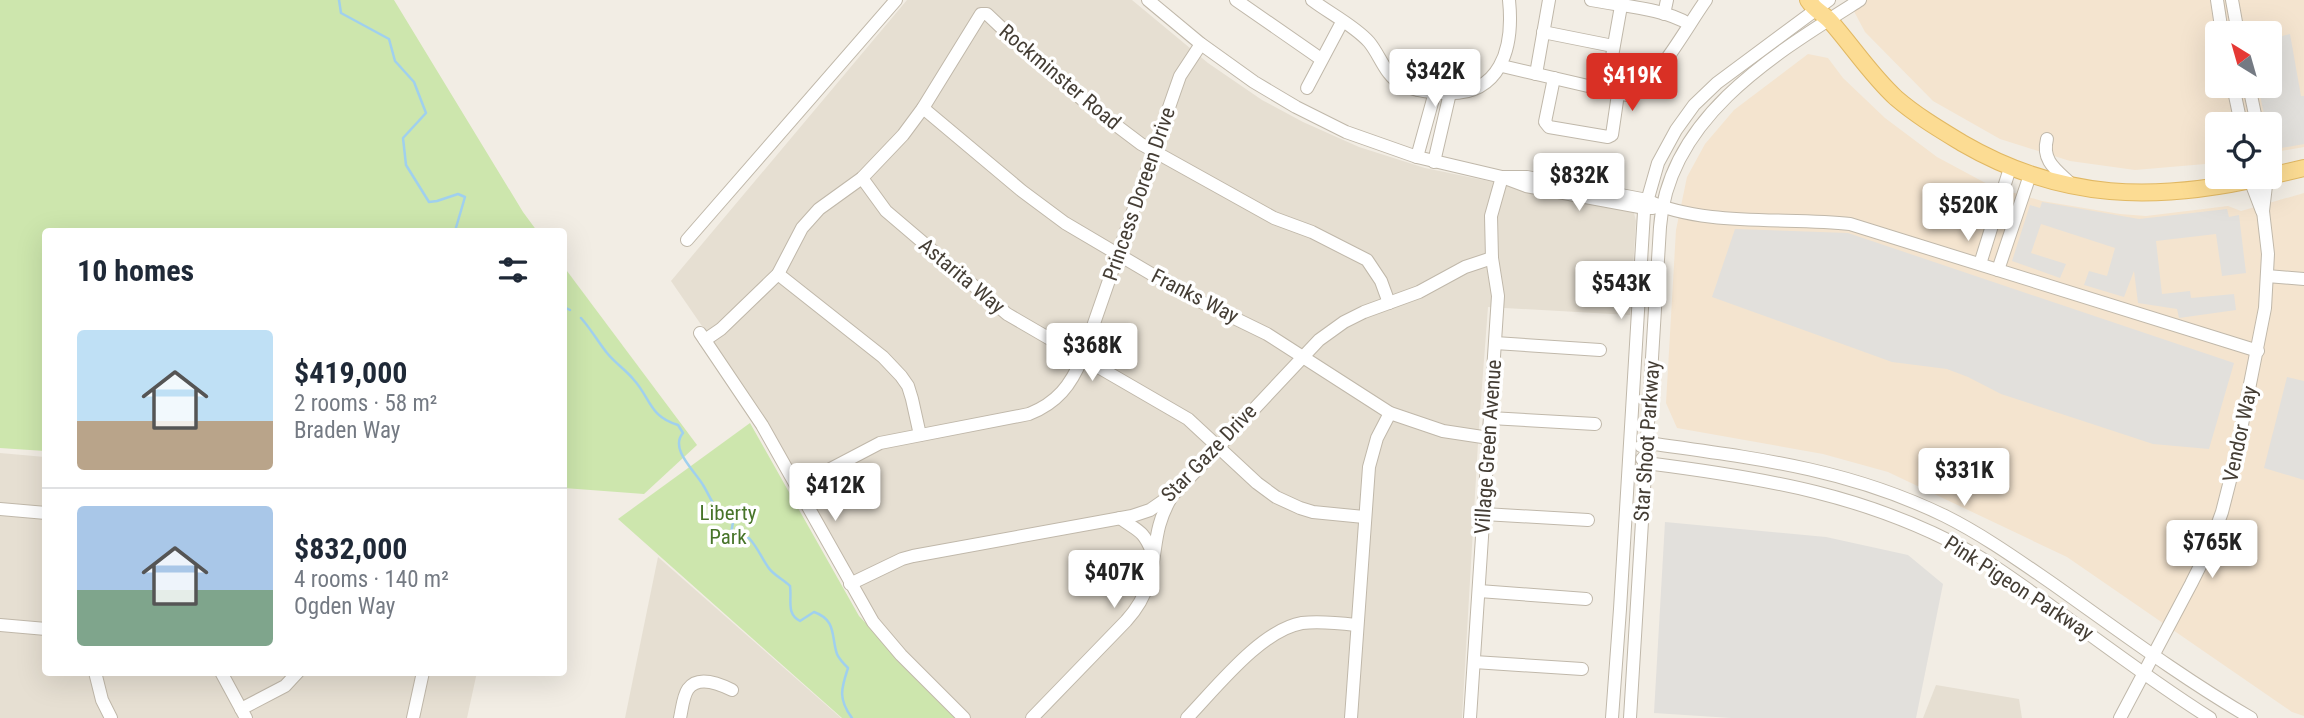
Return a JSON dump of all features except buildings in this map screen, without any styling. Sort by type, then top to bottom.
[{"type":"main road","points":[[1820,2],[1830,20],[1896,98],[1924,121],[2010,168],[2073,187],[2122,193],[2168,194],[2206,189]]},
{"type":"main road","points":[[2282,172],[2304,168]]},
{"type":"street","points":[[687,240],[896,0]]},
{"type":"street","points":[[1148,0],[1201,44],[1254,82],[1296,107],[1346,132],[1417,157],[1502,177],[1526,186],[1707,216],[1818,220],[1850,224],[2258,351]]},
{"type":"street","points":[[1236,0],[1321,59]]},
{"type":"street","points":[[1312,0],[1368,42],[1393,78],[1401,84],[1435,92],[1471,90],[1498,72],[1502,66],[1511,15],[1509,0]]},
{"type":"street","points":[[1536,74],[1549,0]]},
{"type":"street","points":[[1591,0],[1664,14],[1689,24]]},
{"type":"street","points":[[1664,14],[1667,0]]},
{"type":"street","points":[[1502,66],[1631,96],[1643,89],[1706,0]]},
{"type":"street","name":"Star Shoot Parkway","points":[[1630,718],[1662,207],[1683,152],[1699,127],[1720,103],[1751,75],[1860,0]]},
{"type":"street","points":[[2217,0],[2220,21]]},
{"type":"street","points":[[2232,0],[2236,21]]},
{"type":"street","name":"Star Shoot Parkway","points":[[1612,718],[1646,204],[1658,163],[1694,105],[1717,83],[1820,2]]},
{"type":"street","points":[[1554,78],[1545,122],[1549,127],[1608,137],[1612,135],[1613,46],[1621,6]]},
{"type":"street","name":"Rockminster Road","points":[[798,486],[762,425],[702,337],[722,329],[778,274],[802,228],[819,209],[862,177],[903,135],[923,108],[981,14],[987,15],[1084,101],[1141,144],[1273,218],[1312,232],[1367,260],[1381,281],[1389,303]]},
{"type":"street","points":[[1307,88],[1342,22]]},
{"type":"street","points":[[1543,32],[1613,46]]},
{"type":"street","name":"Princess Doreen Drive","points":[[798,486],[880,443],[1016,418],[1039,411],[1061,394],[1072,381],[1082,358],[1180,76],[1201,44]]},
{"type":"street","points":[[1418,90],[1424,75],[1433,68],[1442,66],[1452,72],[1455,92],[1434,162]]},
{"type":"street","points":[[1417,157],[1435,92]]},
{"type":"street","name":"Franks Way","points":[[923,108],[1022,191],[1065,223],[1187,295],[1267,334],[1390,413],[1443,431],[1489,438]]},
{"type":"street","points":[[2048,139],[2045,149],[2047,159],[2073,187]]},
{"type":"street","points":[[1980,264],[2010,168]]},
{"type":"street","points":[[1998,270],[2029,175]]},
{"type":"street","name":"Astarita Way","points":[[862,177],[886,211],[1007,314],[1188,419],[1256,483],[1289,503],[1313,512],[1364,517]]},
{"type":"street","name":"Village Green Avenue","points":[[1470,718],[1498,296],[1492,258],[1491,216],[1502,177]]},
{"type":"street","name":"Vendor Way","points":[[2120,718],[2209,548],[2222,512],[2265,308],[2268,254],[2261,189]]},
{"type":"street","name":"Star Gaze Drive","points":[[850,584],[912,556],[1120,518],[1150,510],[1172,495],[1319,340],[1344,322],[1419,292],[1465,267],[1492,258]]},
{"type":"street","points":[[778,274],[883,357],[901,376],[908,386],[920,435]]},
{"type":"street","points":[[2267,276],[2304,279]]},
{"type":"street","points":[[1495,344],[1600,350]]},
{"type":"street","points":[[1351,718],[1364,517],[1372,452],[1390,413]]},
{"type":"street","points":[[1490,418],[1595,424]]},
{"type":"street","name":"Pink Pigeon Parkway","points":[[1629,450],[1647,443],[1811,468],[1851,479],[1913,502],[1965,527],[2009,554],[2154,656],[2251,718]]},
{"type":"street","name":"Pink Pigeon Parkway","points":[[1629,450],[1646,463],[1782,483],[1846,499],[1904,520],[1977,555],[2210,718]]},
{"type":"street","points":[[798,486],[850,584],[880,632],[964,718]]},
{"type":"street","points":[[1032,718],[1138,607],[1148,585],[1157,527],[1172,495]]},
{"type":"street","points":[[0,509],[42,513]]},
{"type":"street","points":[[1484,514],[1588,520]]},
{"type":"street","points":[[1120,518],[1143,534],[1153,554]]},
{"type":"street","points":[[1479,591],[1586,599]]},
{"type":"street","points":[[1187,718],[1251,653],[1281,630],[1309,623],[1356,625]]},
{"type":"street","points":[[0,625],[42,629]]},
{"type":"street","points":[[1474,662],[1582,669]]},
{"type":"street","points":[[96,676],[102,700],[111,718]]},
{"type":"street","points":[[224,676],[244,713],[285,686],[294,676]]},
{"type":"street","points":[[413,718],[422,676]]},
{"type":"street","points":[[680,718],[687,691],[691,686],[708,681],[719,683],[732,691]]},
{"type":"shaded area","points":[[907,0],[1132,0],[1208,63],[1262,100],[1359,147],[1425,168],[1634,213],[1636,221],[1630,315],[1488,307],[1462,718],[971,718],[882,628],[766,419],[671,281]]},
{"type":"shaded area","points":[[1848,0],[2304,0],[2304,147],[2282,151],[2282,112],[2205,112],[2205,164],[2135,170],[2070,161],[2000,139],[1933,101],[1865,32]]},
{"type":"shaded area","points":[[2290,34],[2301,96],[2304,96],[2304,144],[2282,148],[2282,112],[2263,112],[2261,98],[2282,98],[2282,36]]},
{"type":"shaded area","points":[[1808,54],[1828,58],[1843,78],[1885,118],[1937,157],[1991,186],[2042,201],[2146,216],[2228,206],[2241,211],[2304,193],[2304,716],[2292,712],[2067,557],[1888,472],[1823,454],[1677,428],[1666,403],[1676,230],[1687,177],[1705,144],[1734,110]]},
{"type":"shaded area","points":[[2042,202],[2139,219],[2227,209],[2229,217],[2239,215],[2246,273],[2222,276],[2216,234],[2156,241],[2162,294],[2190,291],[2191,298],[2234,294],[2236,310],[2179,318],[2177,309],[2138,303],[2134,271],[2124,297],[2084,285],[2089,271],[2107,276],[2115,248],[2041,224],[2031,253],[2066,264],[2060,278],[2012,261],[2030,205],[2040,208]]},
{"type":"shaded area","points":[[1735,229],[1848,233],[2234,363],[2209,449],[2153,444],[2001,394],[1947,369],[1892,362],[1712,297]]},
{"type":"shaded area","points":[[2287,377],[2304,381],[2304,480],[2264,468]]},
{"type":"shaded area","points":[[0,453],[42,457],[42,676],[476,676],[467,718],[0,718]]},
{"type":"shaded area","points":[[1665,522],[1826,537],[1908,555],[1943,584],[1916,718],[1731,718],[1654,713]]},
{"type":"shaded area","points":[[658,557],[841,718],[625,718]]},
{"type":"shaded area","points":[[1936,685],[2019,699],[2022,718],[1923,718]]},
{"type":"green space","points":[[0,0],[394,0],[535,228],[42,228],[42,451],[0,448]]},
{"type":"green space","points":[[567,271],[697,445],[644,494],[567,488]]},
{"type":"green space","name":"Liberty Park","points":[[750,423],[859,616],[957,718],[842,718],[618,519]]},
{"type":"waterway","points":[[339,0],[341,13],[389,39],[395,61],[414,82],[426,113],[403,138],[406,165],[429,202],[458,194],[465,197],[456,228]]},
{"type":"waterway","points":[[581,318],[607,353],[640,387],[656,412],[678,425],[683,433],[679,446],[681,453],[717,509],[731,513],[731,534],[738,540],[749,538],[770,570],[790,586],[793,615],[800,621],[814,612],[830,624],[837,654],[848,668],[842,694],[844,705],[852,718]]}]
